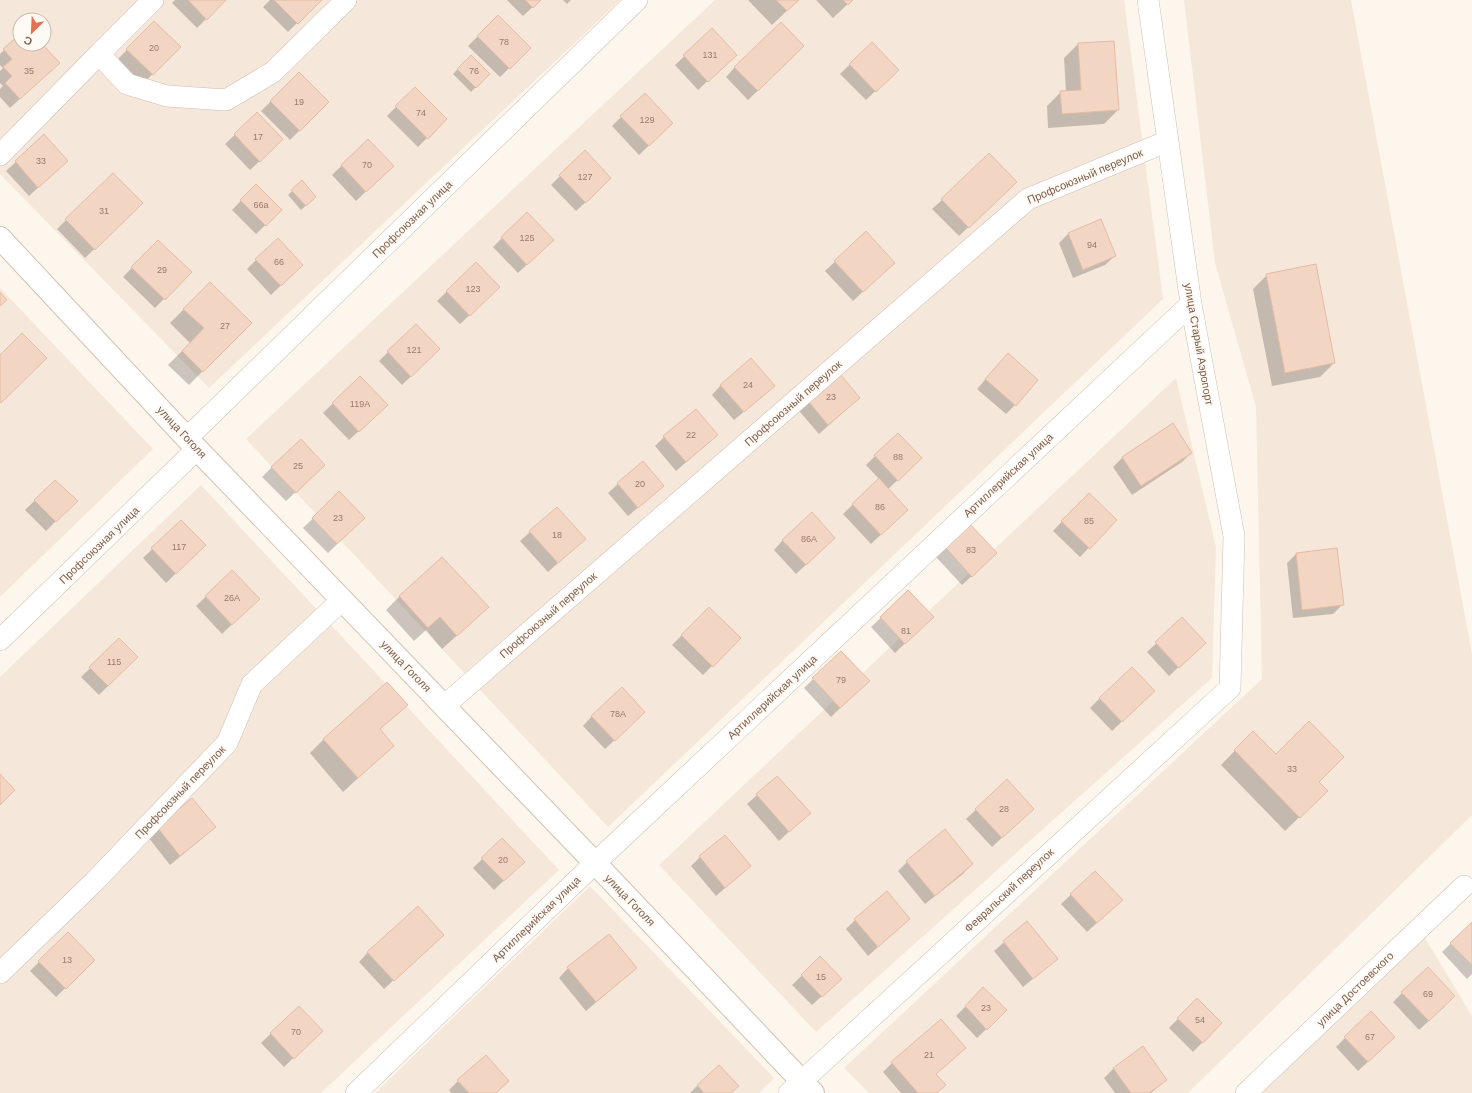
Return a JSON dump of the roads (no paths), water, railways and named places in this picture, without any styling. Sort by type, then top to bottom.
[{"type":"main road","name":"улица Гоголя","points":[[1,242],[192,444],[595,863],[801,1089]]},
{"type":"street","points":[[0,155],[153,0]]},
{"type":"street","points":[[99,54],[127,84],[167,96],[226,100],[273,72],[346,0]]},
{"type":"street","name":"Профсоюзная улица","points":[[0,640],[192,444],[637,0]]},
{"type":"street","name":"улица Старый Аэропорт","points":[[1148,0],[1191,304],[1234,536],[1230,688]]},
{"type":"street","name":"Профсоюзный переулок","points":[[444,706],[1028,199],[1168,141]]},
{"type":"street","name":"Артиллерийская улица","points":[[356,1093],[595,863],[1191,304]]},
{"type":"street","name":"Профсоюзный переулок","points":[[0,973],[94,882],[227,743],[252,684],[342,600]]},
{"type":"street","name":"Февральский переулок","points":[[801,1089],[1230,688]]},
{"type":"street","name":"улица Достоевского","points":[[1246,1093],[1464,886]]}]
